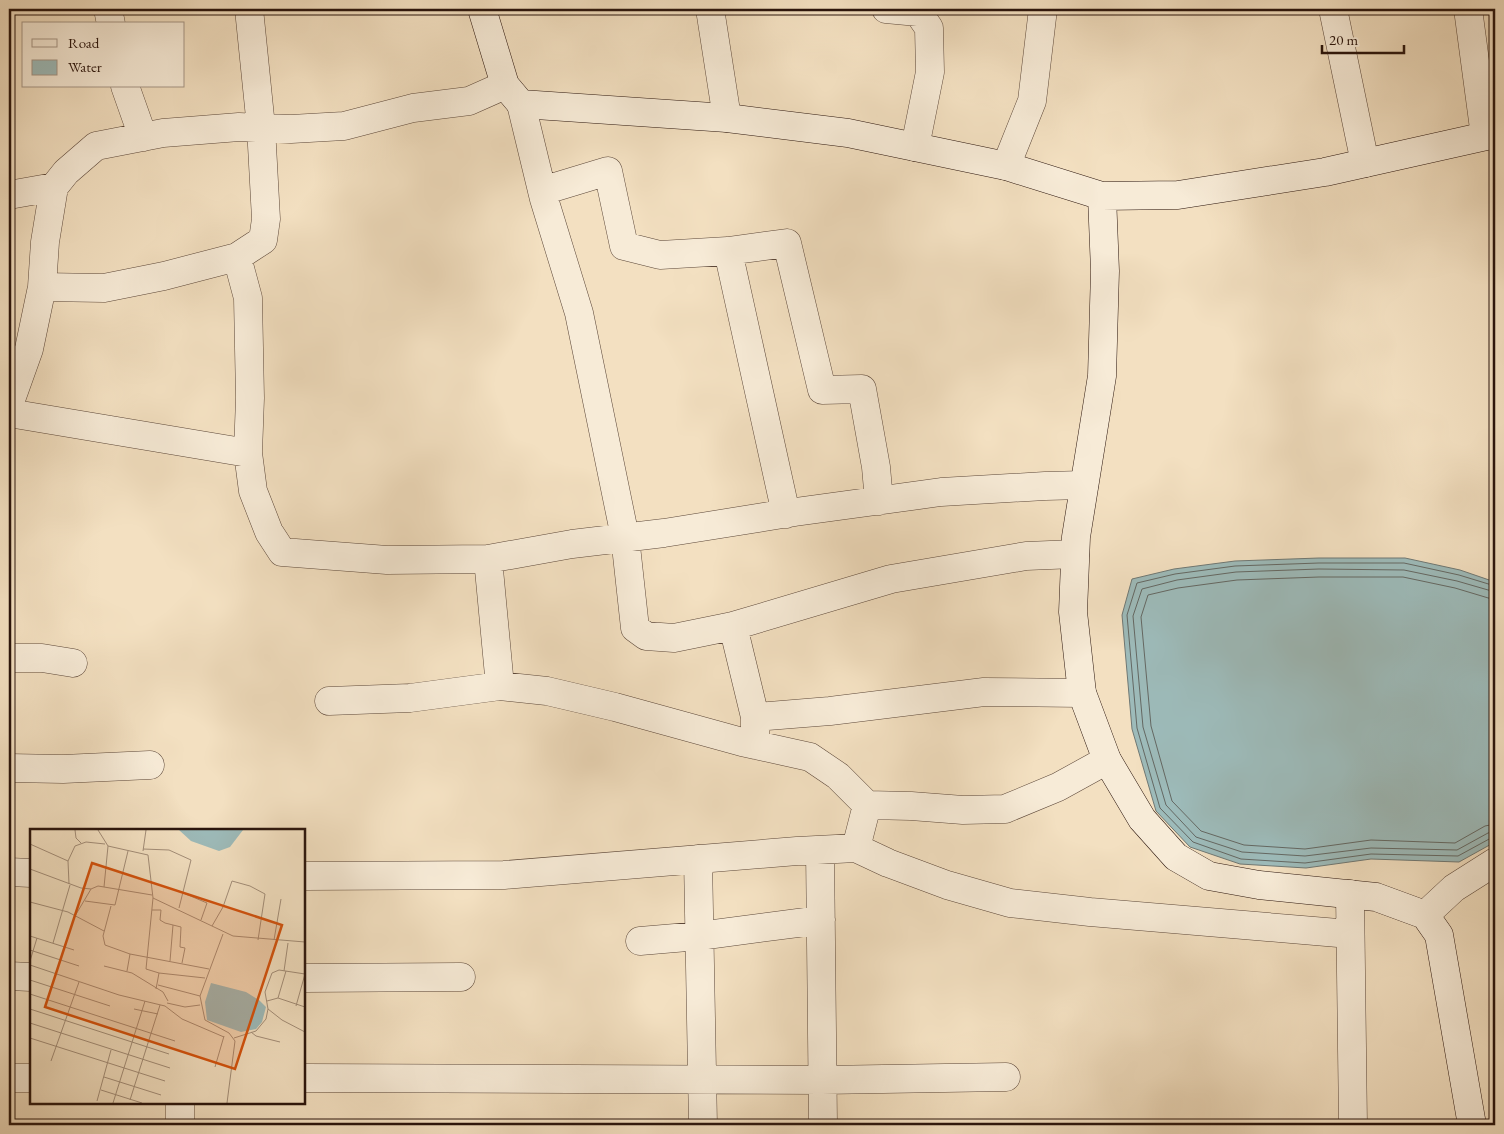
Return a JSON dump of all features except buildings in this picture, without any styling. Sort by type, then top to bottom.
[{"type":"street","points":[[108,9],[111,22]]},
{"type":"street","points":[[42,287],[104,288],[164,276],[237,257],[263,240],[266,219],[261,127],[249,9]]},
{"type":"street","points":[[482,9],[513,94],[579,313],[625,537],[635,628],[646,636],[674,638],[733,626],[890,579],[1026,556],[1075,554]]},
{"type":"street","points":[[710,9],[727,118]]},
{"type":"street","points":[[886,9],[918,12],[929,28],[930,72],[915,147]]},
{"type":"street","points":[[1006,166],[1032,101],[1043,9]]},
{"type":"street","points":[[1333,9],[1365,163]]},
{"type":"street","points":[[9,405],[29,349],[42,287],[45,242],[54,187],[66,172],[96,146],[163,133],[239,127],[291,129],[344,126],[413,108],[513,94],[848,133],[1006,166],[1102,196],[1178,195],[1325,172],[1490,135],[1468,9]]},
{"type":"street","points":[[126,88],[143,137]]},
{"type":"street","points":[[542,191],[608,172],[624,246],[660,255],[787,243],[822,390],[862,389],[876,467],[879,501]]},
{"type":"street","points":[[9,195],[54,187]]},
{"type":"street","points":[[1102,196],[1105,271],[1102,376],[1076,537],[1073,612],[1082,693],[1106,760],[1142,819],[1176,857],[1209,876],[1259,885],[1376,897],[1426,915],[1439,936],[1472,1125]]},
{"type":"street","points":[[728,250],[786,514]]},
{"type":"street","points":[[237,257],[248,298],[250,398],[248,453],[253,492],[270,532],[282,552],[387,560],[488,559],[572,544],[664,533],[941,492],[1084,485]]},
{"type":"street","points":[[9,413],[248,453]]},
{"type":"street","points":[[488,559],[500,686]]},
{"type":"street","points":[[733,626],[755,717],[755,745]]},
{"type":"street","points":[[9,658],[42,658],[73,663]]},
{"type":"street","points":[[329,701],[410,698],[500,686],[547,691],[615,707],[685,728],[810,757],[838,776],[868,805],[963,810],[1004,809],[1058,787],[1106,760]]},
{"type":"street","points":[[755,717],[830,711],[984,692],[1082,693]]},
{"type":"street","points":[[9,768],[63,769],[150,765]]},
{"type":"street","points":[[856,848],[868,805]]},
{"type":"street","points":[[305,876],[504,875],[856,848],[930,879],[1010,903],[1090,912],[1350,934]]},
{"type":"street","points":[[820,850],[823,1125]]},
{"type":"street","points":[[698,859],[703,1125]]},
{"type":"street","points":[[1426,915],[1454,888],[1495,862]]},
{"type":"street","points":[[9,872],[30,873]]},
{"type":"street","points":[[1350,894],[1353,1125]]},
{"type":"street","points":[[640,941],[699,936],[821,920]]},
{"type":"street","points":[[9,976],[30,976]]},
{"type":"street","points":[[305,978],[461,977]]},
{"type":"street","points":[[305,1078],[822,1080],[1006,1077]]},
{"type":"street","points":[[9,1078],[30,1078]]},
{"type":"street","points":[[180,1104],[180,1125]]},
{"type":"water","points":[[1319,558],[1405,558],[1460,570],[1495,582],[1495,842],[1459,862],[1371,859],[1306,868],[1240,864],[1190,847],[1156,811],[1132,729],[1122,615],[1132,579],[1174,569],[1235,561]]}]
